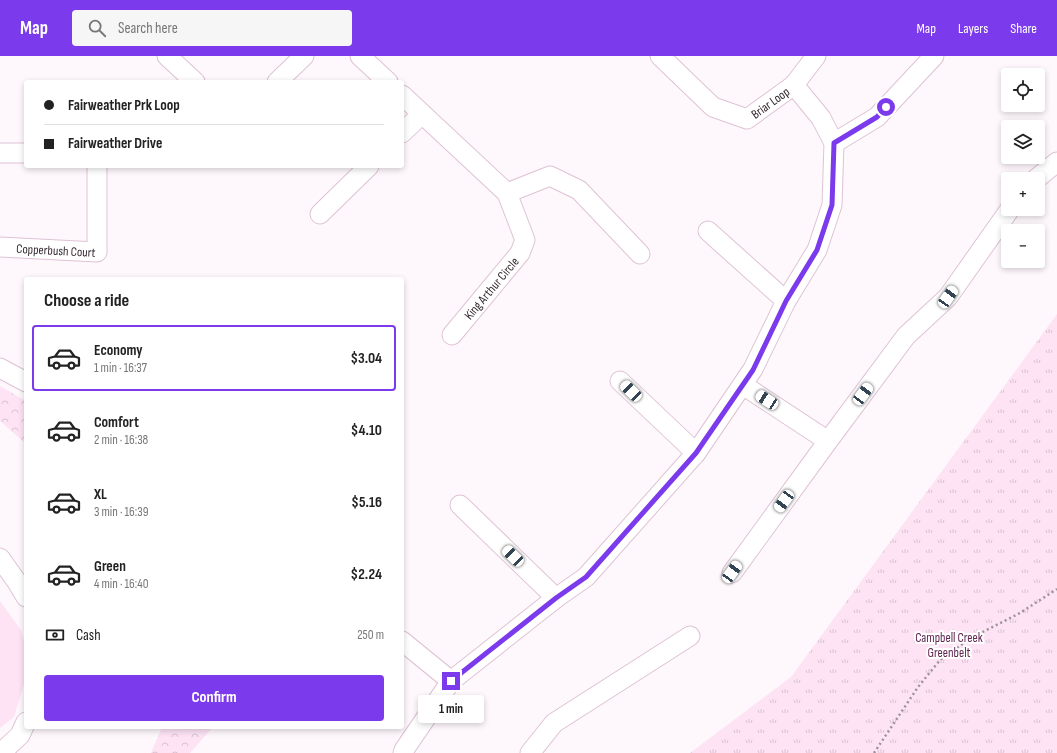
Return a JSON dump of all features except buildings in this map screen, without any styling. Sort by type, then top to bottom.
[{"type":"street","points":[[167,56],[193,80]]},
{"type":"street","points":[[279,80],[304,56]]},
{"type":"street","points":[[360,56],[386,80]]},
{"type":"street","name":"Briar Loop","points":[[660,56],[713,107],[747,119],[794,85],[816,56]]},
{"type":"street","points":[[834,143],[877,117],[934,56]]},
{"type":"street","points":[[403,753],[451,681],[556,598],[586,577],[696,453],[753,370],[786,301],[817,250],[832,205],[834,143],[821,118],[794,85]]},
{"type":"street","name":"King Arthur Circle","points":[[404,97],[507,193],[526,240],[520,253],[452,335]]},
{"type":"street","points":[[404,131],[422,114]]},
{"type":"street","points":[[0,153],[24,154]]},
{"type":"street","points":[[1045,172],[1057,162]]},
{"type":"street","name":"Copperbush Court","points":[[0,247],[97,252],[97,168]]},
{"type":"street","points":[[320,214],[367,168]]},
{"type":"street","points":[[507,193],[550,176],[580,190],[640,254]]},
{"type":"street","points":[[732,572],[906,336],[948,297],[1005,216]]},
{"type":"street","points":[[708,231],[786,301]]},
{"type":"street","points":[[0,368],[24,381]]},
{"type":"street","points":[[620,381],[696,453]]},
{"type":"street","points":[[743,384],[828,441]]},
{"type":"street","points":[[460,504],[556,598]]},
{"type":"street","points":[[0,558],[24,594]]},
{"type":"street","points":[[530,753],[554,723],[690,636]]},
{"type":"street","points":[[404,643],[451,681]]},
{"type":"street","points":[[0,753],[20,735],[24,726]]},
{"type":"path","points":[[874,753],[918,687],[940,660],[971,638],[1020,613],[1057,589]]},
{"type":"green space","name":"Campbell Creek Greenbelt","points":[[1057,314],[1057,753],[690,753],[791,677]]},
{"type":"green space","points":[[0,386],[24,400],[24,442],[0,421]]},
{"type":"green space","points":[[0,601],[21,630],[24,640],[24,684],[14,717],[0,728]]},
{"type":"green space","points":[[161,729],[211,729],[190,753],[151,753]]},
{"type":"route","points":[[451,681],[556,598],[586,577],[696,453],[753,370],[786,301],[817,250],[832,205],[834,143],[877,117],[886,107]]}]
